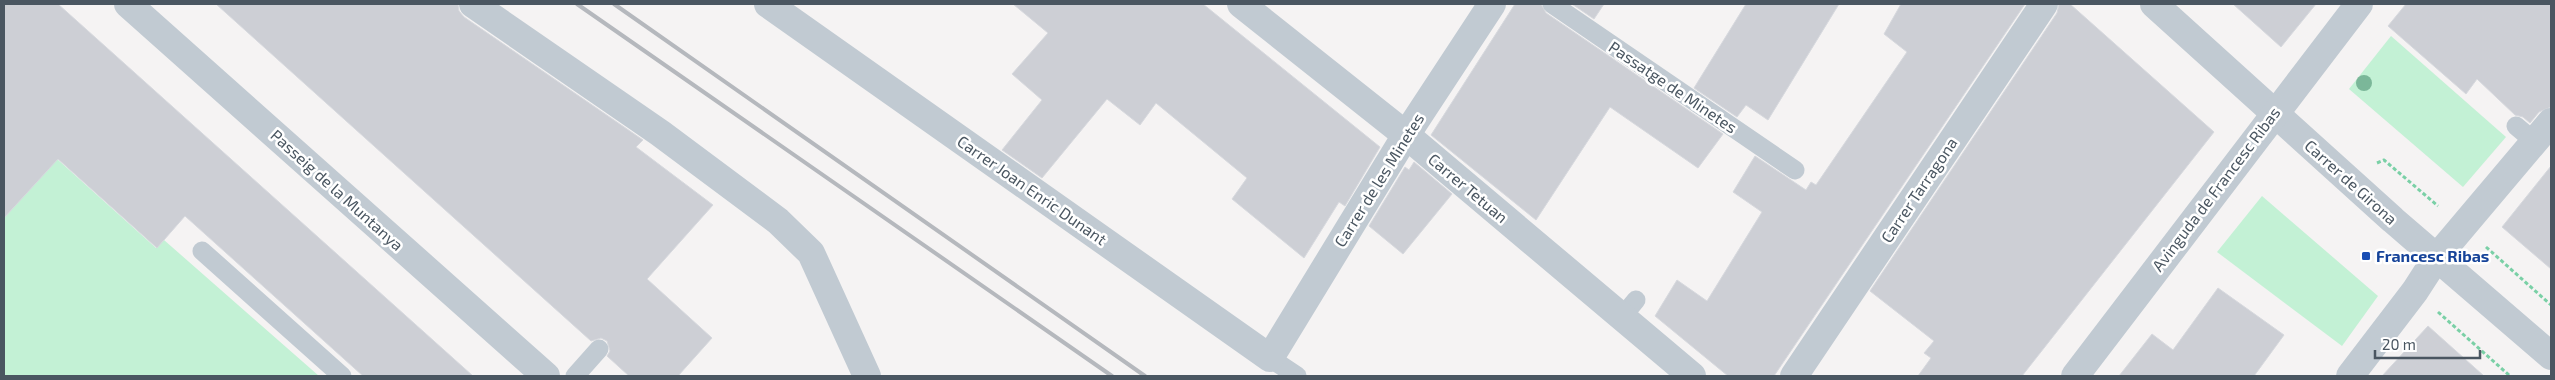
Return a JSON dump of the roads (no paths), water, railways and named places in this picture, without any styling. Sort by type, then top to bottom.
[{"type":"street","points":[[473,4],[660,133],[778,221],[811,253],[867,376]]},
{"type":"street","name":"Carrer Joan Enric Dunant","points":[[768,4],[1270,358]]},
{"type":"street","name":"Carrer Tetuan","points":[[1240,4],[1629,309],[1692,376]]},
{"type":"street","name":"Carrer de les Minetes","points":[[1270,358],[1406,135],[1492,4]]},
{"type":"street","name":"Carrer Tarragona","points":[[1795,376],[2044,4]]},
{"type":"street","name":"Carrer de Girona","points":[[2154,4],[2274,113],[2551,356]]},
{"type":"street","name":"Avinguda de Francesc Ribas","points":[[2075,376],[2359,4]]},
{"type":"street","name":"Passeig de la Muntanya","points":[[138,7],[546,376]]},
{"type":"street","points":[[2350,376],[2415,291],[2437,257],[2534,130]]},
{"type":"lane","name":"Passatge de Minetes","points":[[1552,4],[1794,170]]},
{"type":"lane","points":[[202,251],[342,376]]},
{"type":"lane","points":[[574,376],[598,349]]},
{"type":"lane","name":"Carrer Joan Enric Dunant","points":[[1270,358],[1297,376]]},
{"type":"railway","points":[[577,4],[1112,376]]},
{"type":"railway","points":[[614,4],[1145,376]]},
{"type":"place","name":"Francesc Ribas","points":[[2366,256]]}]
